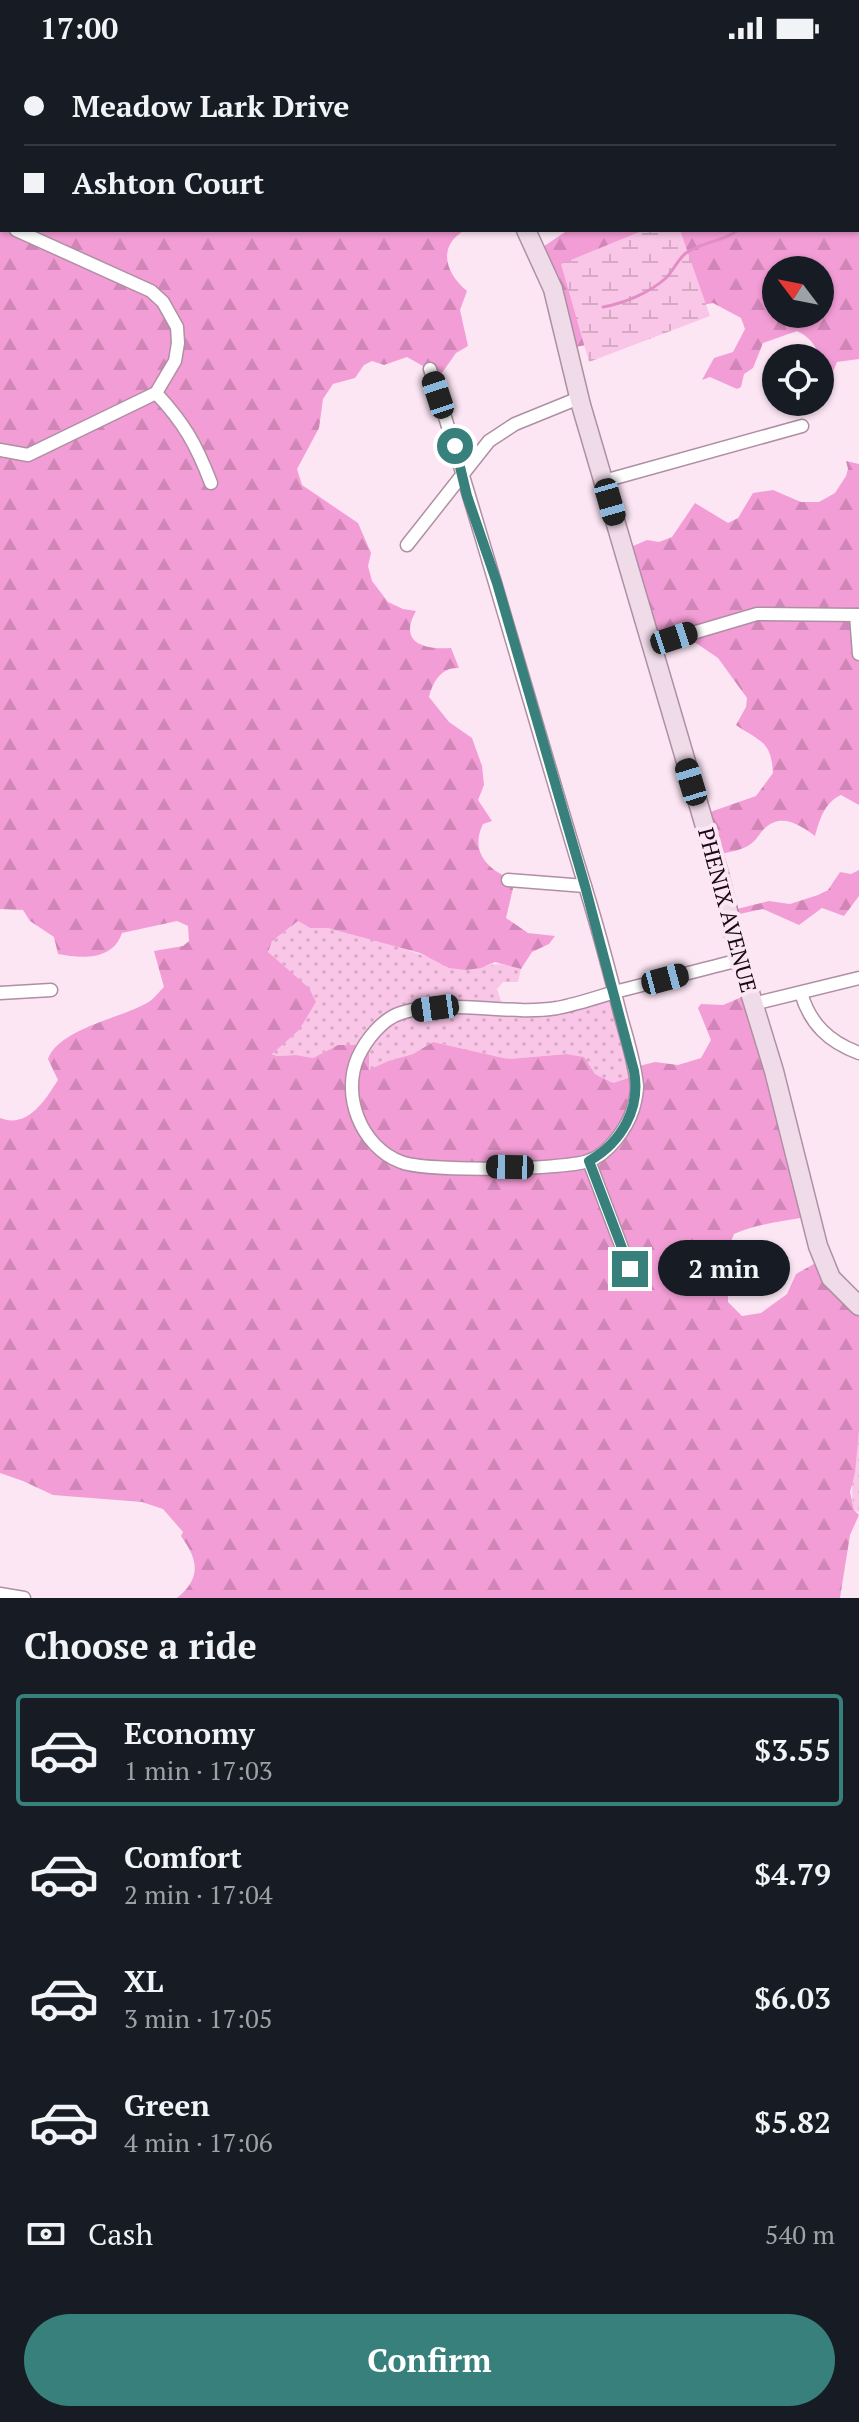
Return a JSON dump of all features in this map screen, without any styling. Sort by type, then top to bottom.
[{"type":"main road","name":"PHENIX AVENUE","points":[[527,232],[553,289],[579,398],[774,1071],[818,1246],[831,1278],[859,1306]]},
{"type":"street","points":[[0,450],[28,455],[156,393],[175,361],[178,343],[177,327],[163,302],[151,291],[20,232]]},
{"type":"street","points":[[430,369],[463,472],[467,496],[497,583],[585,886],[615,992],[637,1089],[635,1105],[619,1135],[589,1161],[540,1168],[420,1167],[391,1158],[364,1131],[355,1112],[352,1090],[356,1059],[386,1021],[405,1012],[435,1008],[555,1008],[615,992],[740,960]]},
{"type":"street","points":[[156,393],[182,421],[211,483]]},
{"type":"street","points":[[407,545],[489,441],[515,424],[579,398]]},
{"type":"street","points":[[604,481],[802,426]]},
{"type":"street","points":[[652,645],[757,614],[858,615],[859,654]]},
{"type":"street","points":[[508,880],[585,886]]},
{"type":"street","points":[[753,1004],[859,978]]},
{"type":"street","points":[[0,993],[51,990]]},
{"type":"street","points":[[801,993],[814,1022],[825,1035],[859,1053]]},
{"type":"street","points":[[589,1161],[630,1269]]},
{"type":"street","points":[[0,1594],[24,1598]]},
{"type":"green space","points":[[0,232],[462,232],[450,244],[447,260],[453,276],[467,291],[460,310],[468,346],[456,353],[437,380],[430,370],[407,357],[384,365],[372,361],[364,365],[355,378],[333,384],[323,399],[319,428],[297,469],[302,485],[358,523],[371,553],[368,566],[372,581],[388,602],[416,611],[411,622],[412,637],[423,646],[451,648],[459,668],[439,676],[429,697],[449,722],[472,738],[482,766],[484,785],[478,800],[492,821],[483,824],[479,834],[480,852],[497,872],[515,880],[506,918],[528,933],[555,936],[549,944],[532,952],[521,969],[495,962],[466,970],[449,968],[420,953],[328,928],[310,928],[298,921],[272,941],[268,952],[309,988],[316,1002],[299,1030],[272,1054],[313,1058],[338,1045],[360,1045],[369,1053],[369,1070],[413,1054],[433,1042],[508,1059],[567,1054],[584,1057],[595,1074],[613,1083],[628,1078],[639,1066],[655,1062],[678,1065],[701,1058],[711,1040],[698,1008],[701,1004],[723,1005],[749,994],[809,1216],[761,1225],[734,1234],[726,1254],[734,1266],[728,1302],[742,1316],[761,1313],[787,1294],[796,1274],[821,1260],[859,1306],[859,1430],[850,1492],[854,1510],[859,1515],[850,1535],[840,1598],[177,1598],[191,1583],[194,1561],[181,1536],[183,1532],[163,1509],[142,1502],[53,1495],[0,1473],[0,1118],[19,1120],[35,1111],[58,1080],[48,1059],[54,1049],[90,1026],[150,1001],[164,987],[154,951],[183,946],[189,941],[188,926],[177,921],[122,933],[112,948],[96,956],[68,956],[58,954],[54,937],[30,921],[23,910],[0,909]]},
{"type":"green space","points":[[565,232],[859,232],[859,359],[837,362],[834,370],[834,344],[813,344],[797,331],[762,344],[753,368],[744,374],[741,387],[737,389],[710,377],[702,380],[714,358],[733,352],[745,329],[741,318],[713,303],[682,309],[615,340],[569,348],[537,251]]},
{"type":"green space","points":[[639,232],[681,232],[710,316],[589,362],[561,264]]},
{"type":"green space","points":[[846,461],[859,464],[859,805],[841,795],[827,807],[815,836],[797,824],[777,821],[764,829],[748,846],[716,855],[702,818],[756,796],[773,773],[770,754],[763,743],[736,725],[746,707],[747,698],[718,658],[690,639],[652,643],[626,549],[647,540],[659,542],[672,537],[695,503],[728,523],[738,518],[753,493],[773,490],[801,502],[819,502],[835,493],[846,476]]},
{"type":"green space","points":[[859,870],[859,896],[844,916],[822,908],[799,925],[763,909],[730,916],[729,911],[769,901],[790,904],[818,895],[828,890],[840,872],[851,874]]},
{"type":"green space","points":[[298,921],[310,928],[328,928],[375,939],[466,970],[498,964],[521,969],[518,982],[503,982],[497,989],[502,1004],[539,1011],[613,992],[635,1069],[628,1078],[613,1083],[595,1074],[583,1057],[567,1054],[508,1059],[433,1042],[413,1054],[368,1071],[369,1059],[338,1045],[313,1058],[277,1056],[272,1053],[299,1030],[286,970],[268,952],[272,941]]},
{"type":"green space","points":[[859,1430],[859,1512],[854,1510],[852,1492]]},
{"type":"waterway","points":[[603,307],[644,293],[666,278],[686,253],[735,232]]},
{"type":"route","points":[[455,446],[467,496],[497,583],[585,886],[634,1071],[637,1089],[629,1119],[619,1135],[589,1161],[630,1269]]}]
